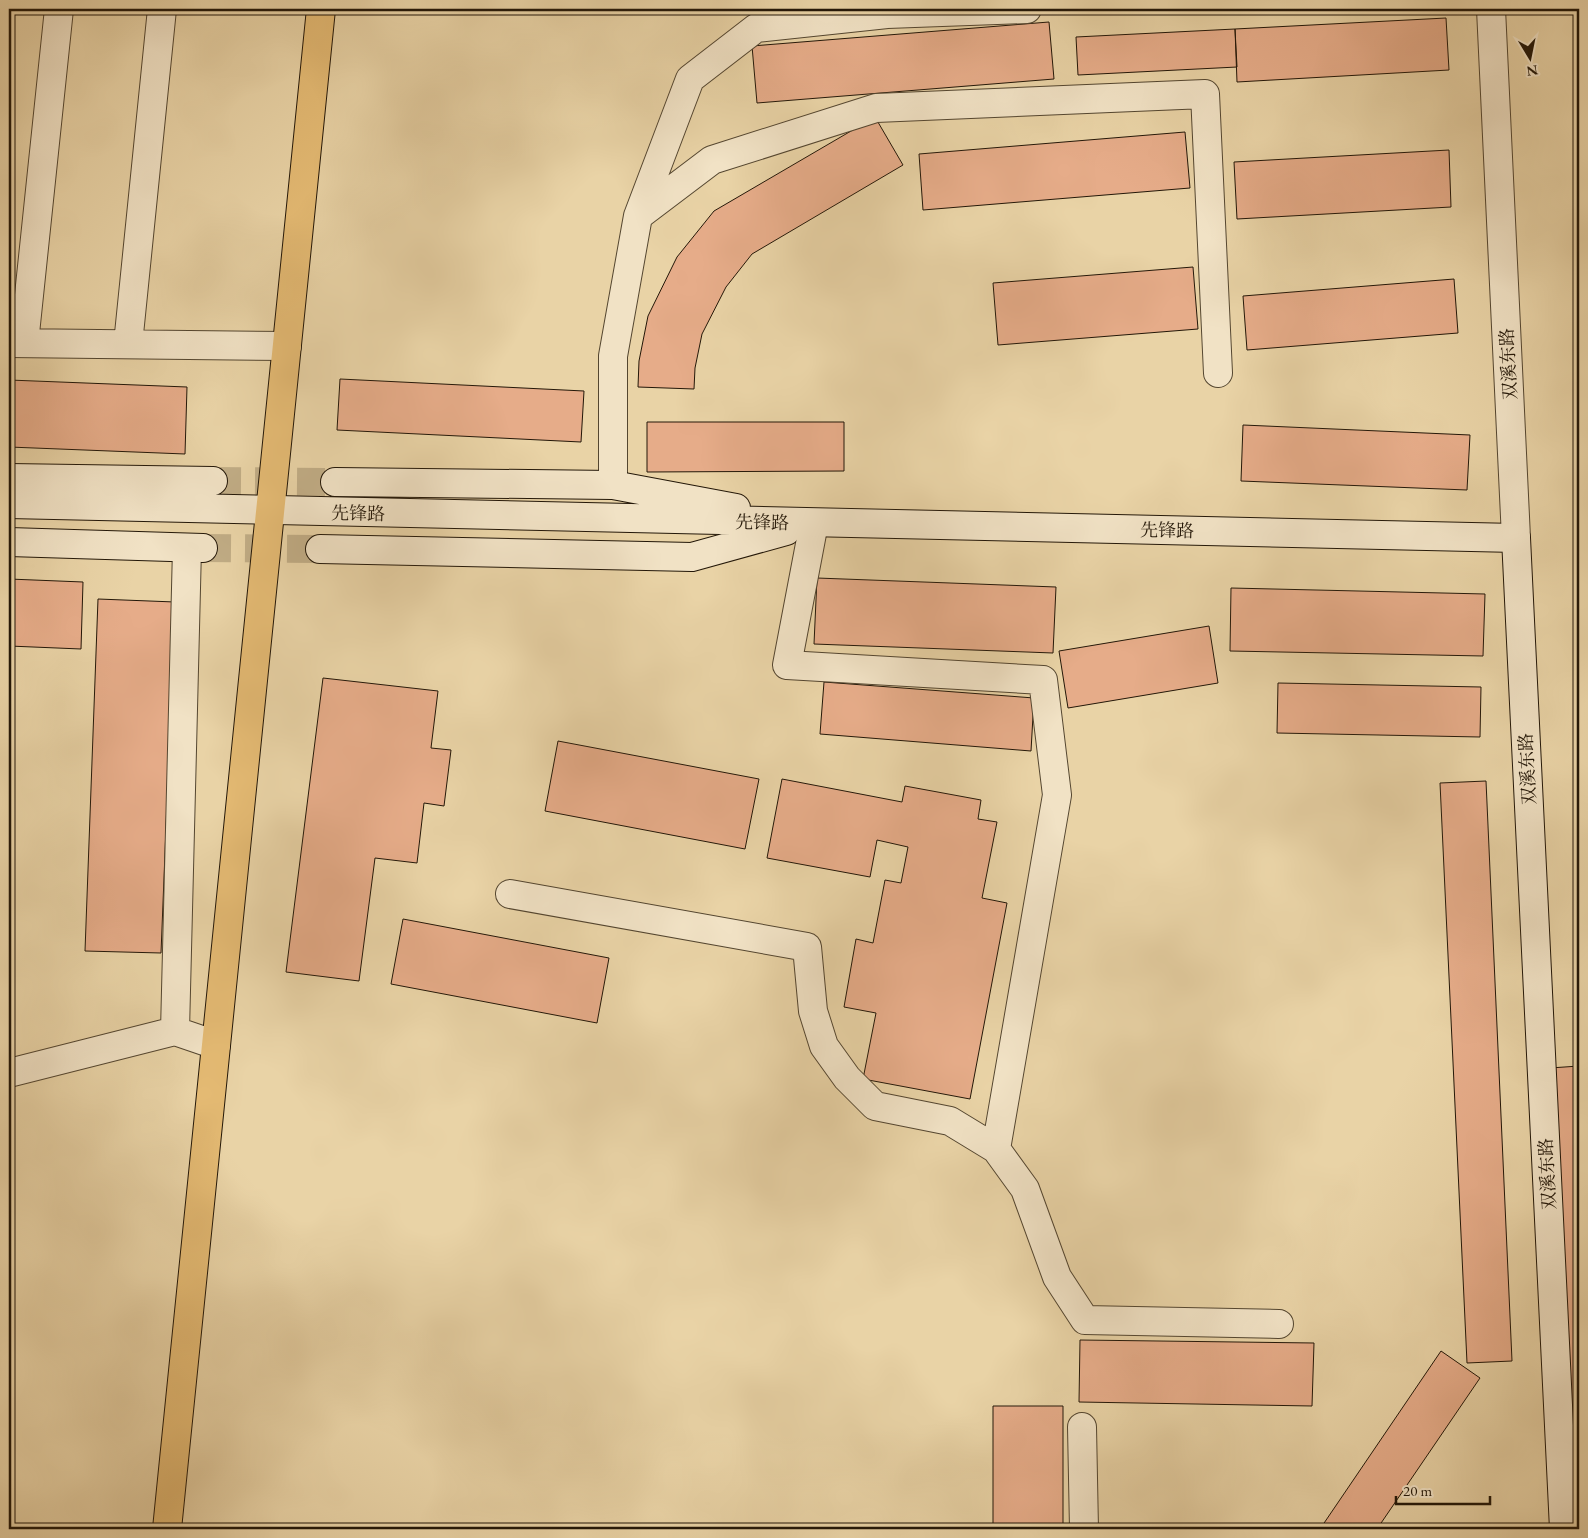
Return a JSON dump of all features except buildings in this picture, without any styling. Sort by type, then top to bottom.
[{"type":"main road","points":[[167,1529],[321,9]]},
{"type":"street","points":[[60,9],[16,343],[287,346]]},
{"type":"street","points":[[128,344],[162,9]]},
{"type":"street","points":[[613,485],[613,356],[638,216],[690,79],[756,28],[887,14],[1028,9]]},
{"type":"street","name":"双溪东路","points":[[1491,9],[1564,1529]]},
{"type":"street","points":[[638,216],[712,160],[876,108],[1205,94],[1218,373]]},
{"type":"street","points":[[9,478],[212,481]]},
{"type":"street","points":[[335,482],[613,485],[814,523]]},
{"type":"street","name":"先锋路","points":[[9,504],[1516,538]]},
{"type":"street","points":[[320,549],[692,557],[814,523]]},
{"type":"street","points":[[814,523],[787,665],[1043,680],[1057,795],[996,1150]]},
{"type":"street","points":[[9,542],[195,548],[175,1031]]},
{"type":"street","points":[[510,894],[807,947],[813,1011],[824,1046],[847,1078],[875,1106],[950,1121],[996,1150],[1025,1189],[1058,1277],[1085,1320],[1279,1324]]},
{"type":"street","points":[[9,1074],[175,1031],[216,1045]]},
{"type":"street","points":[[1082,1427],[1084,1529]]},
{"type":"tunnel","points":[[213,481],[335,482]]},
{"type":"tunnel","points":[[203,548],[320,549]]}]
